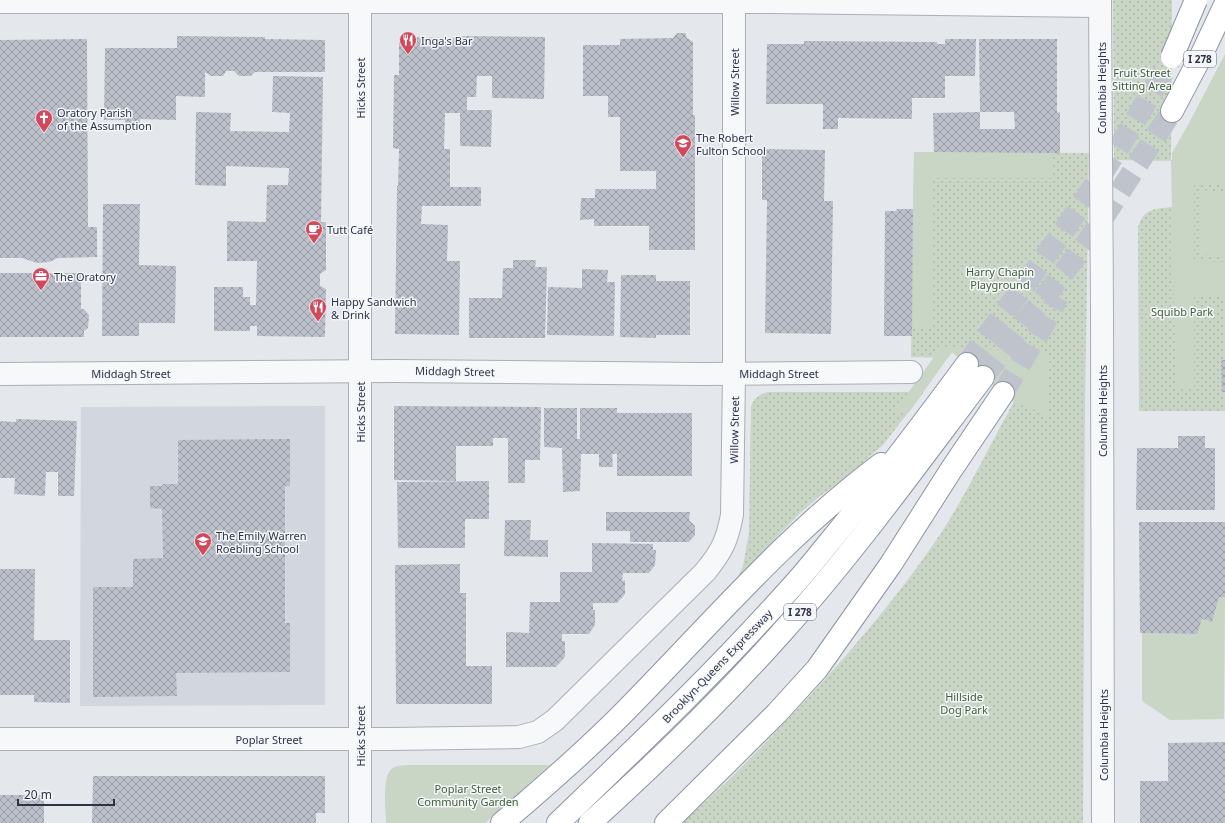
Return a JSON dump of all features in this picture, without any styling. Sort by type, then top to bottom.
[{"type":"highway","name":"I 278","points":[[1172,57],[1196,0]]},
{"type":"highway","name":"I 278","points":[[1172,111],[1200,58],[1225,5]]},
{"type":"highway","name":"Brooklyn-Queens Expressway","points":[[558,823],[691,694],[780,600],[848,520],[908,444],[975,370],[874,521],[814,596],[696,723],[590,823]]},
{"type":"highway","points":[[666,823],[777,713],[817,669],[891,564],[1002,393]]},
{"type":"highway","points":[[502,823],[578,756],[635,702],[772,559],[803,529],[873,470],[908,444]]},
{"type":"street","name":"Hicks Street","points":[[360,1],[360,823]]},
{"type":"street","points":[[0,2],[734,1],[1100,3]]},
{"type":"street","name":"Willow Street","points":[[538,732],[555,720],[705,572],[718,555],[728,535],[732,515],[734,374],[734,1]]},
{"type":"street","name":"Columbia Heights","points":[[1100,3],[1103,823]]},
{"type":"street","name":"Middagh Street","points":[[0,374],[360,372],[734,374],[910,372]]},
{"type":"street","name":"Poplar Street","points":[[0,739],[496,738],[519,737],[538,732]]},
{"type":"shaded area","name":"The Emily Warren Roebling School","points":[[325,406],[325,705],[80,706],[81,407]]},
{"type":"green space","name":"Squibb Park","points":[[1113,0],[1172,0],[1171,160],[1225,161],[1225,411],[1139,411],[1138,227],[1143,216],[1150,211],[1172,207],[1171,161],[1114,160]]},
{"type":"green space","points":[[1225,54],[1225,183],[1194,184],[1194,261],[1225,262],[1225,297],[1194,297],[1194,387],[1175,387],[1172,153]]},
{"type":"green space","name":"Hillside Dog Park","points":[[914,152],[1089,153],[1085,403],[1083,823],[682,823],[785,723],[879,617],[922,561],[946,525],[1014,402],[952,352],[948,358],[911,357]]},
{"type":"green space","points":[[914,152],[1052,153],[1052,178],[933,178],[932,329],[912,329]]},
{"type":"green space","points":[[1199,190],[1225,191],[1225,255],[1199,254]]},
{"type":"green space","points":[[940,349],[1046,351],[1050,358],[1047,416],[1014,402],[952,352],[909,412],[894,412]]},
{"type":"green space","points":[[767,392],[924,392],[883,445],[844,479],[820,496],[798,515],[736,580],[743,566],[749,533],[751,407],[757,398]]},
{"type":"green space","points":[[1219,597],[1225,597],[1224,719],[1170,720],[1142,701],[1142,633],[1196,634],[1202,619],[1212,622]]},
{"type":"green space","name":"Poplar Street Community Garden","points":[[408,765],[550,765],[485,823],[386,823],[385,793],[387,777],[393,768]]},
{"type":"building","points":[[677,33],[685,33],[687,38],[693,42],[693,115],[695,115],[695,250],[649,250],[649,226],[594,226],[594,219],[580,220],[581,198],[595,198],[595,189],[656,189],[656,171],[620,171],[620,117],[608,117],[608,96],[583,96],[583,45],[620,45],[620,39],[673,38]]},
{"type":"building","points":[[177,36],[265,37],[265,39],[325,40],[325,72],[255,72],[251,76],[239,76],[234,71],[226,71],[223,76],[211,76],[205,72],[205,97],[176,96],[176,120],[140,119],[140,129],[125,129],[125,120],[104,120],[105,48],[177,48]]},
{"type":"building","points":[[460,36],[545,37],[544,99],[492,98],[492,76],[477,76],[476,97],[467,97],[467,110],[492,110],[491,147],[460,146],[460,113],[445,113],[444,149],[450,149],[450,187],[481,187],[481,206],[422,206],[421,224],[448,225],[447,261],[460,261],[459,335],[395,334],[399,149],[393,148],[394,75],[399,75],[399,37],[460,38]]},
{"type":"building","name":"Oratory Parish of the Assumption","points":[[87,39],[88,227],[97,227],[97,257],[58,258],[49,262],[37,263],[22,258],[0,258],[0,40]]},
{"type":"building","points":[[945,39],[976,39],[975,76],[945,76],[945,98],[912,98],[912,119],[838,118],[838,129],[823,129],[823,104],[766,104],[767,44],[804,44],[804,41],[937,42],[937,44],[945,44]]},
{"type":"building","points":[[979,39],[1057,39],[1057,113],[1060,112],[1060,153],[934,152],[933,113],[980,112]],"holes":[[[980,112],[1014,112],[1015,129],[980,129]]]},
{"type":"building","points":[[273,76],[323,77],[321,222],[326,222],[326,270],[320,274],[320,286],[326,289],[325,337],[257,336],[257,326],[250,326],[250,331],[214,331],[214,287],[243,287],[243,297],[250,297],[250,305],[256,305],[257,261],[227,261],[227,221],[266,222],[267,185],[288,185],[289,168],[226,166],[226,186],[195,185],[196,112],[231,113],[230,131],[289,132],[290,113],[272,112]]},
{"type":"building","points":[[762,149],[825,150],[824,201],[833,201],[831,334],[765,333],[767,200],[762,200]]},
{"type":"building","points":[[103,204],[140,204],[139,265],[176,266],[175,323],[139,323],[139,336],[102,336]]},
{"type":"building","points":[[896,209],[913,209],[912,336],[884,336],[885,211],[897,211]]},
{"type":"building","points":[[513,260],[536,260],[535,267],[547,267],[545,338],[469,338],[469,298],[502,298],[503,268],[513,268]]},
{"type":"building","points":[[582,269],[608,270],[607,282],[615,282],[614,336],[547,335],[548,287],[582,288]]},
{"type":"building","name":"The Oratory","points":[[0,273],[81,273],[81,309],[84,309],[89,315],[88,328],[84,331],[84,337],[0,337]]},
{"type":"building","points":[[621,275],[656,275],[656,281],[690,281],[690,335],[656,335],[656,338],[620,337]]},
{"type":"building","points":[[1221,360],[1225,360],[1225,392],[1222,392]]},
{"type":"building","points":[[394,406],[541,407],[540,460],[525,460],[525,483],[508,483],[508,438],[493,438],[493,446],[456,446],[456,481],[394,480]]},
{"type":"building","points":[[544,408],[577,408],[577,439],[580,439],[580,408],[617,408],[617,413],[692,413],[692,476],[617,476],[617,454],[612,454],[613,467],[599,467],[599,454],[581,454],[580,491],[563,492],[562,448],[544,447]]},
{"type":"building","points":[[16,419],[77,421],[74,496],[58,496],[58,472],[46,472],[45,496],[14,494],[15,478],[0,478],[0,421],[16,422]]},
{"type":"building","points":[[1178,436],[1205,436],[1205,448],[1215,448],[1215,510],[1136,510],[1137,448],[1178,448]]},
{"type":"building","points":[[290,439],[290,486],[285,486],[285,623],[290,623],[290,672],[176,673],[177,696],[93,697],[93,587],[133,587],[133,559],[163,558],[162,509],[150,508],[150,486],[178,484],[178,440]]},
{"type":"building","points":[[489,481],[489,519],[465,519],[465,548],[398,548],[397,482]]},
{"type":"building","points":[[606,512],[690,512],[689,520],[695,526],[695,535],[689,542],[630,542],[630,531],[606,531]]},
{"type":"building","points":[[505,520],[531,520],[530,540],[548,540],[548,557],[504,556]]},
{"type":"building","points":[[1139,522],[1225,522],[1225,597],[1219,597],[1212,622],[1202,619],[1197,634],[1140,633]]},
{"type":"building","points":[[592,543],[653,544],[653,550],[656,550],[655,565],[649,573],[623,573],[622,581],[625,580],[625,594],[617,603],[593,603],[593,610],[595,610],[595,625],[589,634],[562,634],[562,641],[565,641],[565,657],[556,667],[506,667],[506,632],[529,633],[530,602],[560,602],[560,572],[592,572]]},
{"type":"building","points":[[460,564],[460,593],[466,593],[466,666],[492,666],[492,704],[396,704],[395,565]]},
{"type":"building","points":[[0,569],[35,569],[34,640],[70,640],[70,703],[34,702],[34,695],[0,695]]},
{"type":"building","points":[[1225,742],[1225,823],[1140,823],[1140,781],[1168,781],[1168,743]]},
{"type":"building","points":[[93,776],[325,776],[325,813],[316,813],[316,823],[92,823]]},
{"type":"building","points":[[0,795],[44,795],[44,823],[0,823]]},
{"type":"tunnel","points":[[967,364],[1093,187],[1134,122],[1172,57]]},
{"type":"tunnel","points":[[983,377],[1088,241],[1172,111]]},
{"type":"tunnel","points":[[1003,393],[1058,297]]},
{"type":"place","name":"Inga's Bar","points":[[408,55]]},
{"type":"place","name":"Oratory Parish of the Assumption","points":[[44,133]]},
{"type":"place","name":"The Robert Fulton School","points":[[683,158]]},
{"type":"place","name":"Tutt Café","points":[[314,244]]},
{"type":"place","name":"The Oratory","points":[[41,291]]},
{"type":"place","name":"Happy Sandwich & Drink","points":[[318,322]]},
{"type":"place","name":"The Emily Warren Roebling School","points":[[203,556]]},
{"type":"park label","name":"Fruit Street Sitting Area","points":[[1142,78]]},
{"type":"park label","name":"Harry Chapin Playground","points":[[1000,277]]}]
